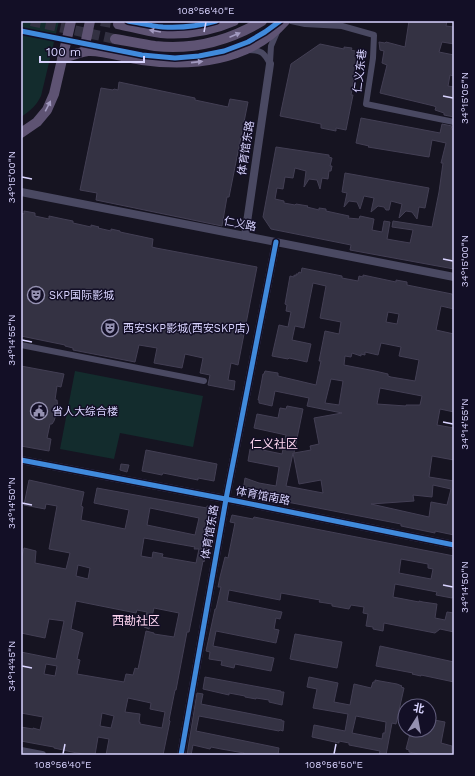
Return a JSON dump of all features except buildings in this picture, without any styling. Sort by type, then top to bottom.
[{"type":"main road","points":[[21,132],[37,122],[47,110],[54,94],[71,21]]},
{"type":"main road","points":[[87,51],[85,45],[90,21]]},
{"type":"main road","points":[[118,24],[161,32],[182,33],[216,28],[234,21]]},
{"type":"main road","points":[[115,39],[154,46],[172,47],[207,44],[222,40],[262,21]]},
{"type":"main road","points":[[62,59],[87,51],[101,52],[142,60],[179,63],[214,60],[240,51],[264,40],[278,29],[285,21]]},
{"type":"street","name":"仁义东巷","points":[[291,21],[305,24],[342,26],[374,35],[373,58],[366,104],[454,122]]},
{"type":"street","points":[[270,64],[271,46],[278,29]]},
{"type":"street","points":[[240,51],[249,50],[262,52],[266,55],[270,64]]},
{"type":"street","name":"体育馆东路","points":[[245,236],[270,64]]},
{"type":"street","name":"仁义路","points":[[21,192],[454,277]]},
{"type":"street","name":"体育馆东路","points":[[181,755],[226,499],[276,242]]},
{"type":"street","points":[[21,345],[204,381]]},
{"type":"street","name":"体育馆南路","points":[[21,460],[454,544]]},
{"type":"street","points":[[21,751],[42,755]]},
{"type":"green space","points":[[21,21],[59,21],[41,96],[37,103],[21,117]]},
{"type":"green space","points":[[75,371],[203,396],[193,447],[120,433],[114,459],[60,449]]},
{"type":"tunnel","points":[[31,21],[115,39]]},
{"type":"tunnel","points":[[101,21],[118,24]]},
{"type":"cycle path","points":[[128,21],[163,27],[183,27],[216,21]]},
{"type":"cycle path","points":[[21,31],[142,55],[175,58],[199,56],[224,51],[248,42],[280,21]]},
{"type":"cycle path","points":[[181,755],[226,499],[276,242]]},
{"type":"cycle path","points":[[21,460],[454,545]]},
{"type":"place","name":"SKP国际影城","points":[[36,295]]},
{"type":"place","name":"西安SKP影城(西安SKP店)","points":[[110,328]]},
{"type":"place","name":"省人大综合楼","points":[[39,411]]},
{"type":"district","name":"仁义社区","points":[[274,444]]},
{"type":"district","name":"西勘社区","points":[[136,621]]}]
